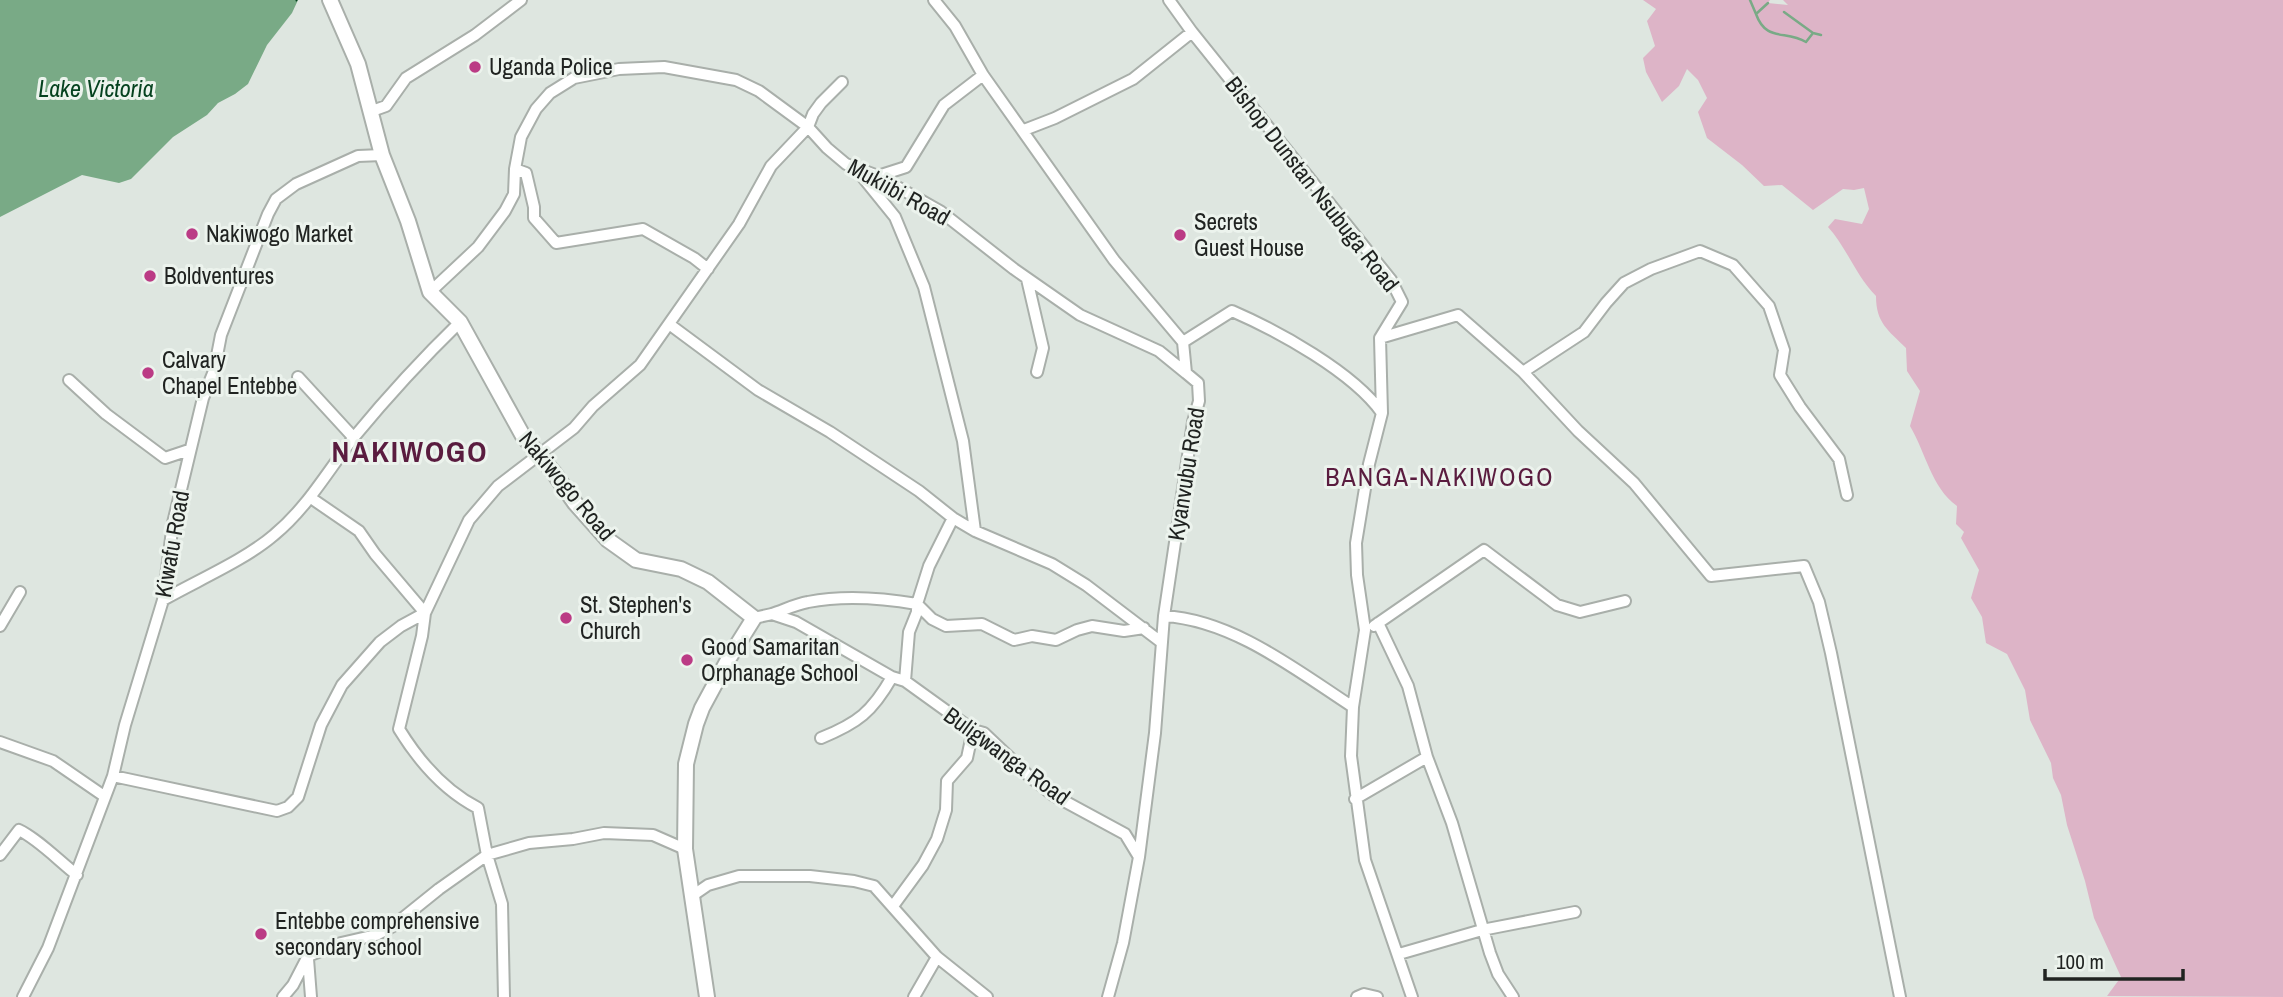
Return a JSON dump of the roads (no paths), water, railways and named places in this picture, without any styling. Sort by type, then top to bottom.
[{"type":"street","name":"Nakiwogo Road","points":[[330,0],[358,64],[382,155],[408,221],[430,292],[460,322],[523,436],[575,503],[608,540],[636,560],[681,569],[708,582],[754,618]]},
{"type":"street","points":[[340,0],[344,12],[341,22]]},
{"type":"street","points":[[372,111],[386,106],[406,78],[475,35],[521,0]]},
{"type":"street","points":[[934,0],[955,26],[983,75],[1114,260],[1183,342],[1232,311],[1298,347],[1345,377],[1372,399],[1382,413]]},
{"type":"street","name":"Bishop Dunstan Nsubuga Road","points":[[1169,0],[1398,291],[1402,302],[1380,338]]},
{"type":"street","points":[[1024,131],[1132,79],[1192,32]]},
{"type":"street","name":"Mukiibi Road","points":[[430,292],[478,247],[505,211],[514,194],[521,137],[536,109],[550,93],[574,78],[619,69],[664,67],[736,80],[773,99],[808,127],[846,164],[878,176],[940,211],[1027,279],[1080,315],[1159,351],[1186,373]]},
{"type":"street","points":[[878,176],[906,167],[944,105],[983,75]]},
{"type":"street","points":[[504,997],[502,904],[487,855],[478,808],[444,783],[425,764],[399,729],[422,636],[425,613],[469,520],[482,502],[498,486],[574,428],[593,406],[640,365],[739,225],[771,166],[808,127],[813,114],[842,82]]},
{"type":"street","name":"Kiwafu Road","points":[[23,997],[48,948],[113,776],[125,724],[163,600],[173,523],[203,398],[214,371],[221,335],[268,214],[276,200],[296,184],[358,156],[382,155]]},
{"type":"street","points":[[856,168],[895,217],[924,287],[963,441],[975,531]]},
{"type":"street","points":[[515,169],[526,173],[534,218],[556,243],[643,229],[708,269]]},
{"type":"street","points":[[1523,372],[1584,332],[1624,283],[1651,269],[1700,251],[1733,265],[1769,306],[1784,350],[1780,375],[1839,459],[1847,495]]},
{"type":"street","points":[[1027,279],[1043,348],[1037,372]]},
{"type":"street","points":[[1412,997],[1368,870],[1355,799],[1351,756],[1353,707],[1365,630],[1357,575],[1356,543],[1369,464],[1382,413],[1380,338],[1458,315],[1523,372],[1578,431],[1634,483],[1711,576],[1804,566],[1819,602],[1831,653],[1900,997]]},
{"type":"street","points":[[163,600],[273,537],[311,498],[354,438],[421,360],[460,322]]},
{"type":"street","points":[[669,324],[758,390],[830,432],[919,491],[953,518],[975,531],[1052,564],[1086,585],[1161,642]]},
{"type":"street","name":"Kyanvubu Road","points":[[1108,997],[1124,943],[1139,857],[1155,733],[1164,616],[1191,435],[1199,401],[1198,383],[1186,373],[1183,342]]},
{"type":"street","points":[[298,377],[354,438]]},
{"type":"street","points":[[69,380],[106,414],[165,458],[190,450]]},
{"type":"street","points":[[311,498],[359,531],[425,613]]},
{"type":"street","points":[[905,681],[909,632],[917,612],[917,604],[929,566],[953,518]]},
{"type":"street","points":[[1365,630],[1378,624],[1484,550],[1557,605],[1580,612],[1625,601]]},
{"type":"street","points":[[0,626],[20,592]]},
{"type":"street","points":[[706,997],[685,849],[686,764],[696,724],[729,658],[754,618],[817,600],[882,598],[917,604],[932,619],[946,626],[982,624],[1014,640],[1032,636],[1056,640],[1092,626],[1124,631],[1144,628]]},
{"type":"street","points":[[113,776],[277,811],[288,807],[298,797],[321,725],[342,685],[380,642],[425,613]]},
{"type":"street","name":"Buligwanga Road","points":[[772,614],[796,622],[892,677],[905,681],[973,730],[984,733],[1052,795],[1125,834],[1139,857]]},
{"type":"street","points":[[1164,616],[1192,619],[1219,628],[1256,647],[1353,707]]},
{"type":"street","points":[[1378,624],[1408,686],[1427,757],[1452,823],[1482,930],[1498,974],[1513,997]]},
{"type":"street","points":[[821,738],[850,726],[862,717],[879,699],[892,677]]},
{"type":"street","points":[[893,906],[937,839],[946,810],[947,781],[967,758],[973,730]]},
{"type":"street","points":[[1,742],[53,761],[104,796]]},
{"type":"street","points":[[1355,799],[1427,757]]},
{"type":"street","points":[[0,855],[19,830],[29,835],[48,853],[59,858],[77,875]]},
{"type":"street","points":[[283,997],[293,985],[308,956],[341,943],[376,935],[393,926],[487,855],[529,843],[573,839],[604,832],[653,835],[685,849]]},
{"type":"street","points":[[692,895],[708,885],[739,876],[810,876],[874,886],[937,957],[987,997]]},
{"type":"street","points":[[1399,954],[1482,930],[1575,912]]},
{"type":"street","points":[[308,956],[311,997]]},
{"type":"street","points":[[914,997],[937,957]]},
{"type":"street","points":[[1357,997],[1364,994],[1377,997]]},
{"type":"water","name":"Lake Victoria","points":[[0,0],[298,0],[292,13],[267,45],[248,84],[173,137],[131,179],[119,183],[82,175],[0,217]]},
{"type":"waterway","points":[[1750,0],[1756,14]]},
{"type":"waterway","points":[[1768,3],[1756,14],[1765,28],[1806,42],[1813,33]]},
{"type":"waterway","points":[[1784,12],[1813,33],[1821,35]]},
{"type":"place","name":"Uganda Police","points":[[475,67]]},
{"type":"place","name":"Nakiwogo Market","points":[[192,234]]},
{"type":"place","name":"Secrets Guest House","points":[[1180,235]]},
{"type":"place","name":"Boldventures","points":[[150,276]]},
{"type":"place","name":"Calvary Chapel Entebbe","points":[[148,373]]},
{"type":"place","name":"St. Stephen's Church","points":[[566,618]]},
{"type":"place","name":"Good Samaritan Orphanage School","points":[[687,660]]},
{"type":"place","name":"Entebbe comprehensive secondary school","points":[[261,934]]},
{"type":"district","name":"NAKIWOGO","points":[[410,452]]},
{"type":"district","name":"BANGA-NAKIWOGO","points":[[1440,477]]}]
